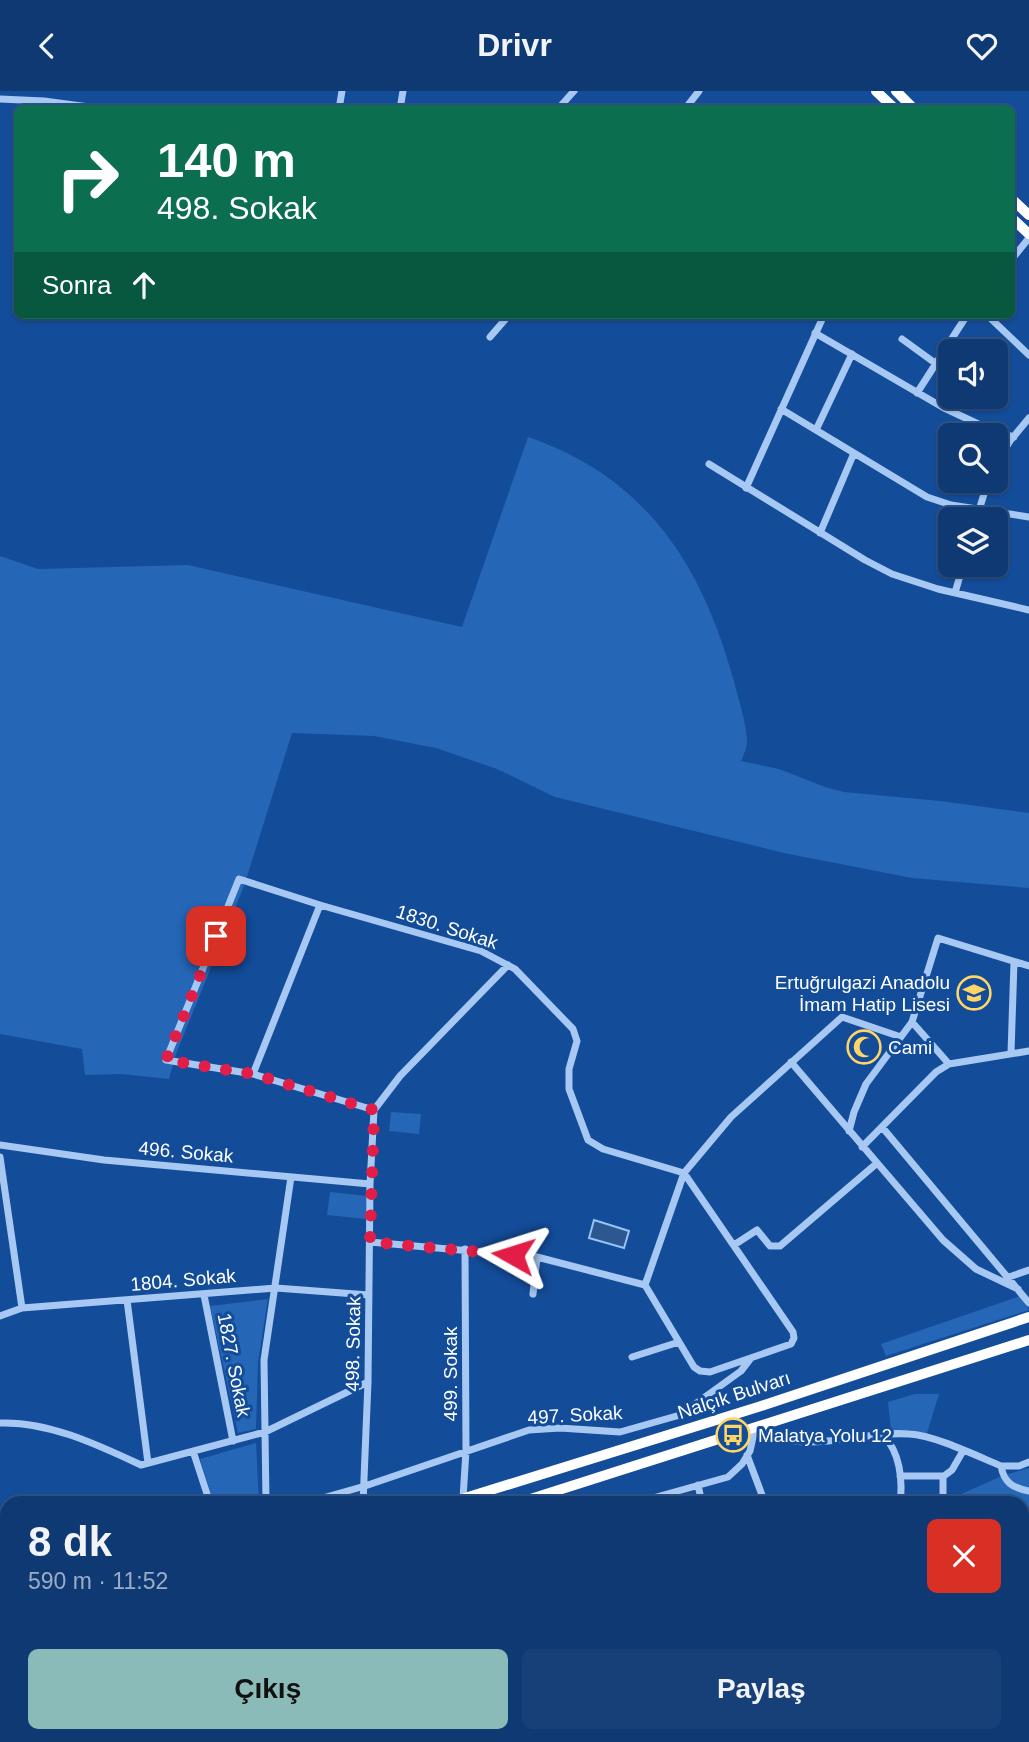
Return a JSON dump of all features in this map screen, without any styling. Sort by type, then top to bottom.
[{"type":"highway","points":[[876,91],[891,105]]},
{"type":"highway","points":[[896,91],[910,105]]},
{"type":"highway","points":[[1015,202],[1029,215]]},
{"type":"highway","points":[[1015,221],[1029,236]]},
{"type":"highway","name":"Nalçık Bulvarı","points":[[473,1496],[758,1407],[1029,1317]]},
{"type":"highway","name":"Nalçık Bulvarı","points":[[540,1496],[1029,1340]]},
{"type":"street","points":[[562,105],[574,91]]},
{"type":"street","points":[[688,105],[699,91]]},
{"type":"street","points":[[0,99],[62,105]]},
{"type":"street","points":[[1015,255],[1029,236]]},
{"type":"street","points":[[490,337],[506,319]]},
{"type":"street","points":[[746,488],[822,319]]},
{"type":"street","points":[[917,393],[964,319]]},
{"type":"street","points":[[991,319],[1029,355]]},
{"type":"street","points":[[815,333],[917,393],[978,425],[1014,437]]},
{"type":"street","points":[[902,339],[935,363]]},
{"type":"street","points":[[816,430],[852,354]]},
{"type":"street","points":[[781,409],[927,497],[967,507]]},
{"type":"street","points":[[1008,446],[1029,418]]},
{"type":"street","points":[[820,533],[854,453]]},
{"type":"street","points":[[709,464],[892,574],[954,593],[1029,610]]},
{"type":"street","points":[[1008,514],[1029,517]]},
{"type":"street","points":[[954,593],[959,577]]},
{"type":"street","name":"1830. Sokak","points":[[253,1074],[166,1060],[239,879],[320,905],[481,950],[508,965],[532,985],[575,1033],[576,1046],[568,1083],[588,1140],[598,1148],[684,1173]]},
{"type":"street","points":[[320,905],[253,1074],[374,1110],[400,1076],[508,965]]},
{"type":"street","points":[[849,1131],[866,1084],[912,1021],[938,938],[1029,966]]},
{"type":"street","points":[[1011,1053],[1014,962]]},
{"type":"street","points":[[646,1285],[684,1173],[731,1117],[842,1017],[901,1037]]},
{"type":"street","points":[[912,1021],[949,1064]]},
{"type":"street","points":[[862,1147],[936,1072],[949,1064],[1029,1051]]},
{"type":"street","points":[[791,1062],[943,1240],[964,1261],[986,1275],[1018,1289]]},
{"type":"street","name":"498. Sokak","points":[[364,1496],[374,1110]]},
{"type":"street","points":[[882,1127],[1029,1303]]},
{"type":"street","name":"496. Sokak","points":[[0,1145],[104,1160],[370,1184]]},
{"type":"street","points":[[0,1157],[22,1308]]},
{"type":"street","points":[[734,1245],[757,1230],[770,1246],[780,1246],[876,1164]]},
{"type":"street","points":[[370,1242],[537,1257],[646,1285],[694,1367],[710,1372],[791,1344],[794,1336],[684,1173]]},
{"type":"street","points":[[266,1496],[264,1360],[291,1177]]},
{"type":"street","name":"499. Sokak","points":[[463,1496],[466,1451],[465,1249]]},
{"type":"street","points":[[533,1294],[537,1257]]},
{"type":"street","points":[[1009,1277],[1029,1270]]},
{"type":"street","name":"1804. Sokak","points":[[0,1316],[22,1308],[276,1288],[369,1294]]},
{"type":"street","name":"1827. Sokak","points":[[204,1294],[233,1441]]},
{"type":"street","points":[[127,1300],[148,1463]]},
{"type":"street","points":[[632,1357],[679,1342]]},
{"type":"street","name":"497. Sokak","points":[[330,1496],[529,1430],[560,1428],[620,1432],[680,1415],[741,1371],[751,1358]]},
{"type":"street","points":[[0,1423],[31,1426],[69,1435],[141,1465],[265,1432],[368,1383]]},
{"type":"street","points":[[660,1496],[728,1476],[747,1455],[755,1428],[776,1437],[811,1442],[913,1434],[1001,1466],[1019,1466],[1029,1462]]},
{"type":"street","points":[[883,1435],[897,1455],[900,1496]]},
{"type":"street","points":[[193,1451],[208,1496]]},
{"type":"street","points":[[900,1475],[943,1476],[950,1472],[963,1451]]},
{"type":"street","points":[[747,1455],[762,1496]]},
{"type":"street","points":[[1001,1466],[1003,1475],[1011,1486],[1029,1491]]},
{"type":"street","points":[[943,1476],[943,1495]]},
{"type":"street","points":[[698,1485],[700,1496]]},
{"type":"shaded area","points":[[528,437],[569,454],[605,475],[636,501],[662,529],[685,562],[704,597],[733,678],[747,741],[741,761],[779,769],[844,792],[1029,813],[1029,888],[912,878],[784,853],[555,797],[497,769],[436,748],[374,736],[292,733],[244,886],[176,1054],[169,1079],[122,1074],[85,1075],[82,1049],[0,1034],[0,556],[38,569],[188,565],[462,627]]},
{"type":"shaded area","points":[[391,1112],[421,1114],[419,1134],[389,1131]]},
{"type":"shaded area","points":[[330,1192],[368,1196],[366,1219],[327,1215]]},
{"type":"shaded area","points":[[594,1220],[629,1231],[624,1248],[589,1238]]},
{"type":"shaded area","points":[[1020,1296],[1029,1310],[886,1356],[881,1344]]},
{"type":"shaded area","points":[[268,1299],[258,1362],[256,1429],[238,1433],[210,1306]]},
{"type":"shaded area","points":[[915,1394],[939,1394],[927,1433],[891,1430],[888,1402]]},
{"type":"shaded area","points":[[256,1443],[259,1496],[212,1496],[200,1459]]},
{"type":"shaded area","points":[[1029,1468],[1029,1496],[957,1496],[1002,1476]]},
{"type":"place","name":"Ertuğrulgazi Anadolu İmam Hatip Lisesi","points":[[974,993]]},
{"type":"place","name":"Cami","points":[[864,1047]]},
{"type":"place","name":"Malatya Yolu 12","points":[[733,1435]]},
{"type":"route","points":[[216,936],[166,1060],[253,1074],[374,1110],[370,1242],[513,1255]]}]
